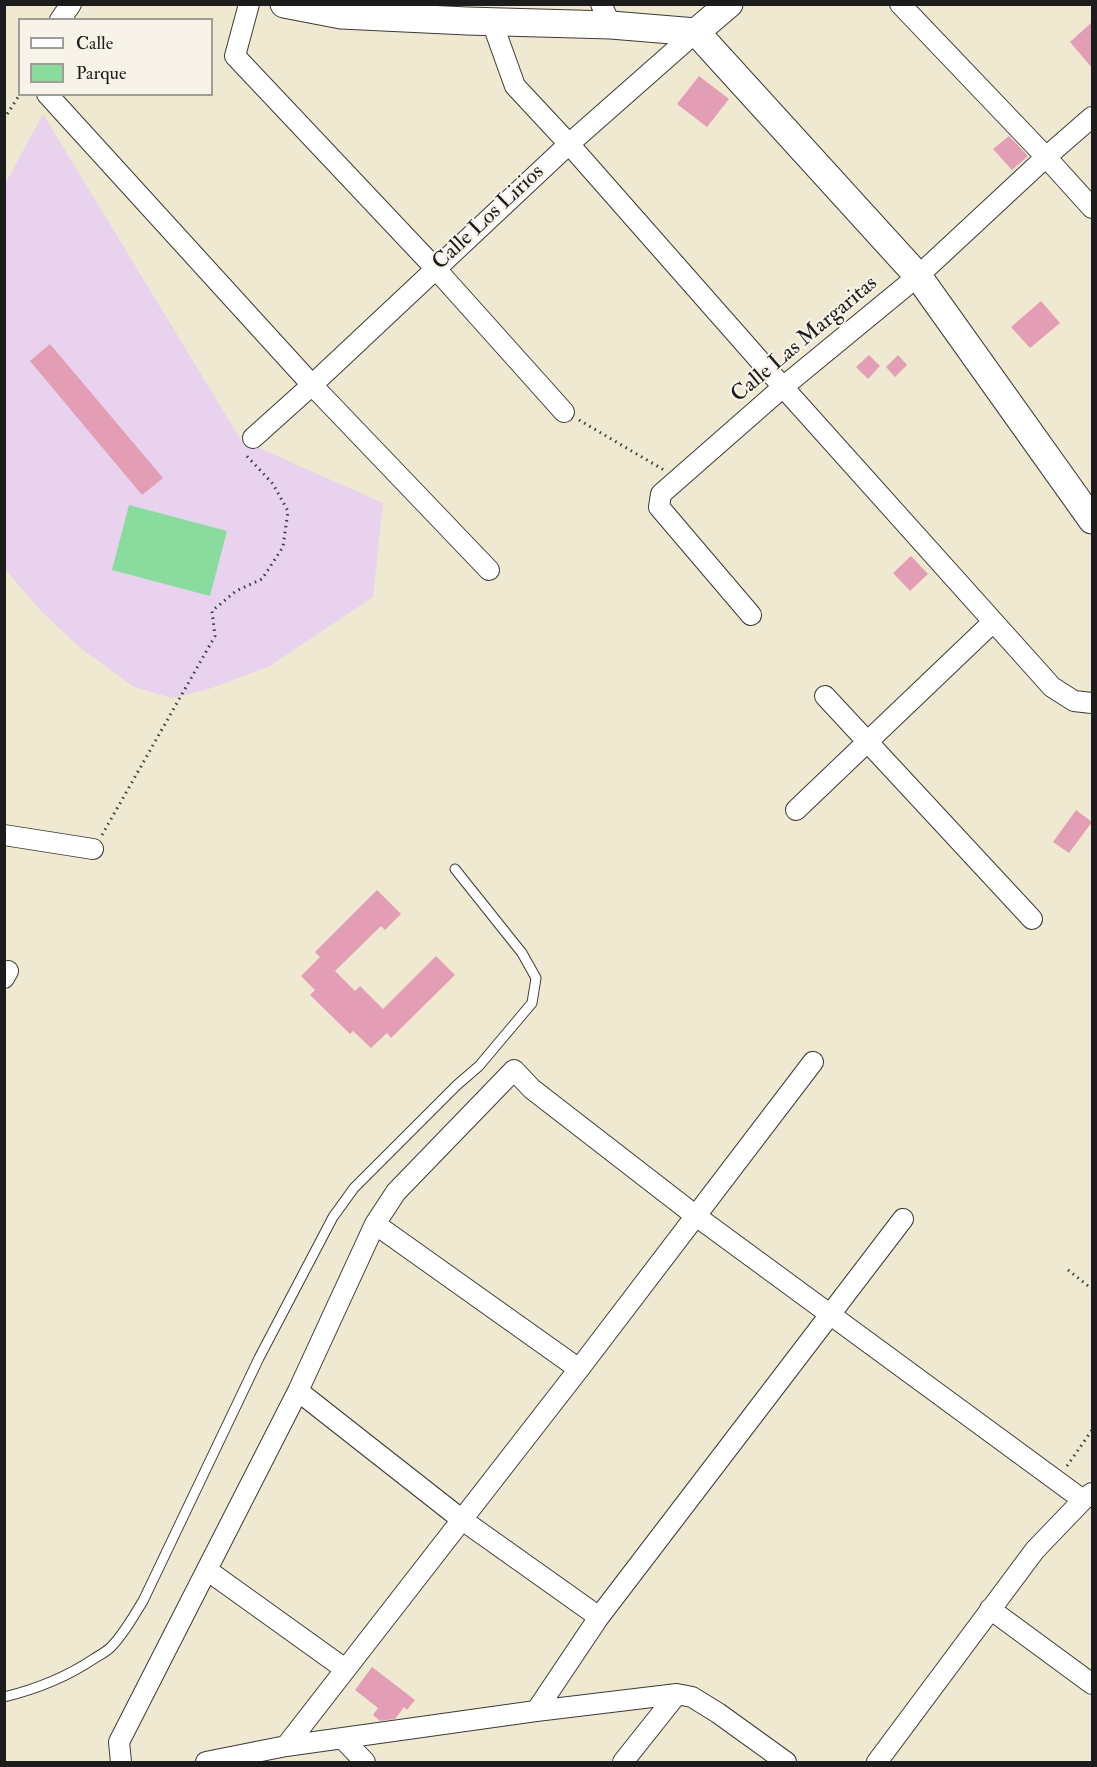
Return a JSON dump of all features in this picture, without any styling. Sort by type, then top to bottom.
[{"type":"street","points":[[61,18],[70,4]]},
{"type":"street","points":[[249,4],[235,56],[435,268],[564,412]]},
{"type":"street","points":[[284,4],[492,22],[606,15],[696,32],[918,276],[1092,520]]},
{"type":"street","name":"Calle Los Lirios","points":[[253,438],[569,144],[729,4]]},
{"type":"street","points":[[900,4],[1092,208]]},
{"type":"street","points":[[492,22],[515,86],[1052,687],[1074,701],[1092,704]]},
{"type":"street","points":[[49,96],[312,385],[489,570]]},
{"type":"street","name":"Calle Las Margaritas","points":[[751,615],[659,507],[661,494],[783,387],[918,276],[1092,117]]},
{"type":"street","points":[[796,810],[993,622]]},
{"type":"street","points":[[825,696],[1032,919]]},
{"type":"street","points":[[4,835],[93,849]]},
{"type":"street","points":[[286,1746],[579,1369],[813,1062]]},
{"type":"street","points":[[121,1762],[119,1742],[298,1391],[375,1224],[396,1192],[514,1070],[532,1089],[696,1216],[1057,1480],[1088,1497],[1035,1550],[877,1762]]},
{"type":"street","points":[[536,1711],[599,1617],[903,1219]]},
{"type":"street","points":[[375,1224],[579,1369]]},
{"type":"street","points":[[298,1391],[461,1519],[599,1617]]},
{"type":"street","points":[[207,1570],[345,1669]]},
{"type":"street","points":[[990,1609],[1092,1684]]},
{"type":"street","points":[[623,1762],[677,1694]]},
{"type":"street","points":[[206,1762],[286,1746],[677,1694],[692,1697],[710,1708],[786,1762]]},
{"type":"street","points":[[343,1739],[365,1762]]},
{"type":"lane","points":[[4,1697],[34,1689],[79,1668],[110,1648],[125,1629],[148,1591],[259,1358],[333,1217],[354,1188],[479,1066],[532,1003],[536,978],[522,953],[455,869]]},
{"type":"path","points":[[4,119],[19,96]]},
{"type":"path","points":[[564,412],[678,479]]},
{"type":"path","points":[[93,849],[215,636],[212,611],[236,591],[262,579],[283,547],[288,511],[273,484],[241,450],[253,438]]},
{"type":"path","points":[[1068,1270],[1092,1289]]},
{"type":"path","points":[[1057,1480],[1092,1430]]},
{"type":"shaded area","points":[[43,114],[241,440],[383,503],[373,597],[268,667],[209,689],[172,698],[134,687],[79,647],[41,611],[5,569],[4,186]]},
{"type":"green space","points":[[129,505],[227,531],[210,596],[112,570]]},
{"type":"building","points":[[1092,22],[1092,68],[1070,42]]},
{"type":"building","points":[[699,76],[729,99],[707,127],[677,104]]},
{"type":"building","points":[[1009,136],[1028,156],[1012,170],[993,149]]},
{"type":"building","points":[[1041,301],[1060,323],[1030,348],[1011,327]]},
{"type":"building","points":[[50,344],[163,478],[142,495],[30,361]]},
{"type":"building","points":[[869,355],[880,366],[868,379],[856,367]]},
{"type":"building","points":[[898,355],[907,365],[895,377],[886,367]]},
{"type":"building","points":[[911,556],[928,574],[910,591],[893,573]]},
{"type":"building","points":[[1076,810],[1092,822],[1069,853],[1053,842]]},
{"type":"building","points":[[377,890],[401,914],[385,930],[381,926],[335,971],[355,991],[360,986],[383,1009],[436,956],[455,975],[391,1038],[387,1033],[371,1048],[353,1031],[350,1034],[310,995],[315,990],[301,976],[320,957],[315,952]]},
{"type":"building","points":[[372,1667],[415,1700],[407,1710],[404,1707],[395,1719],[380,1721],[373,1715],[378,1708],[355,1690]]}]
